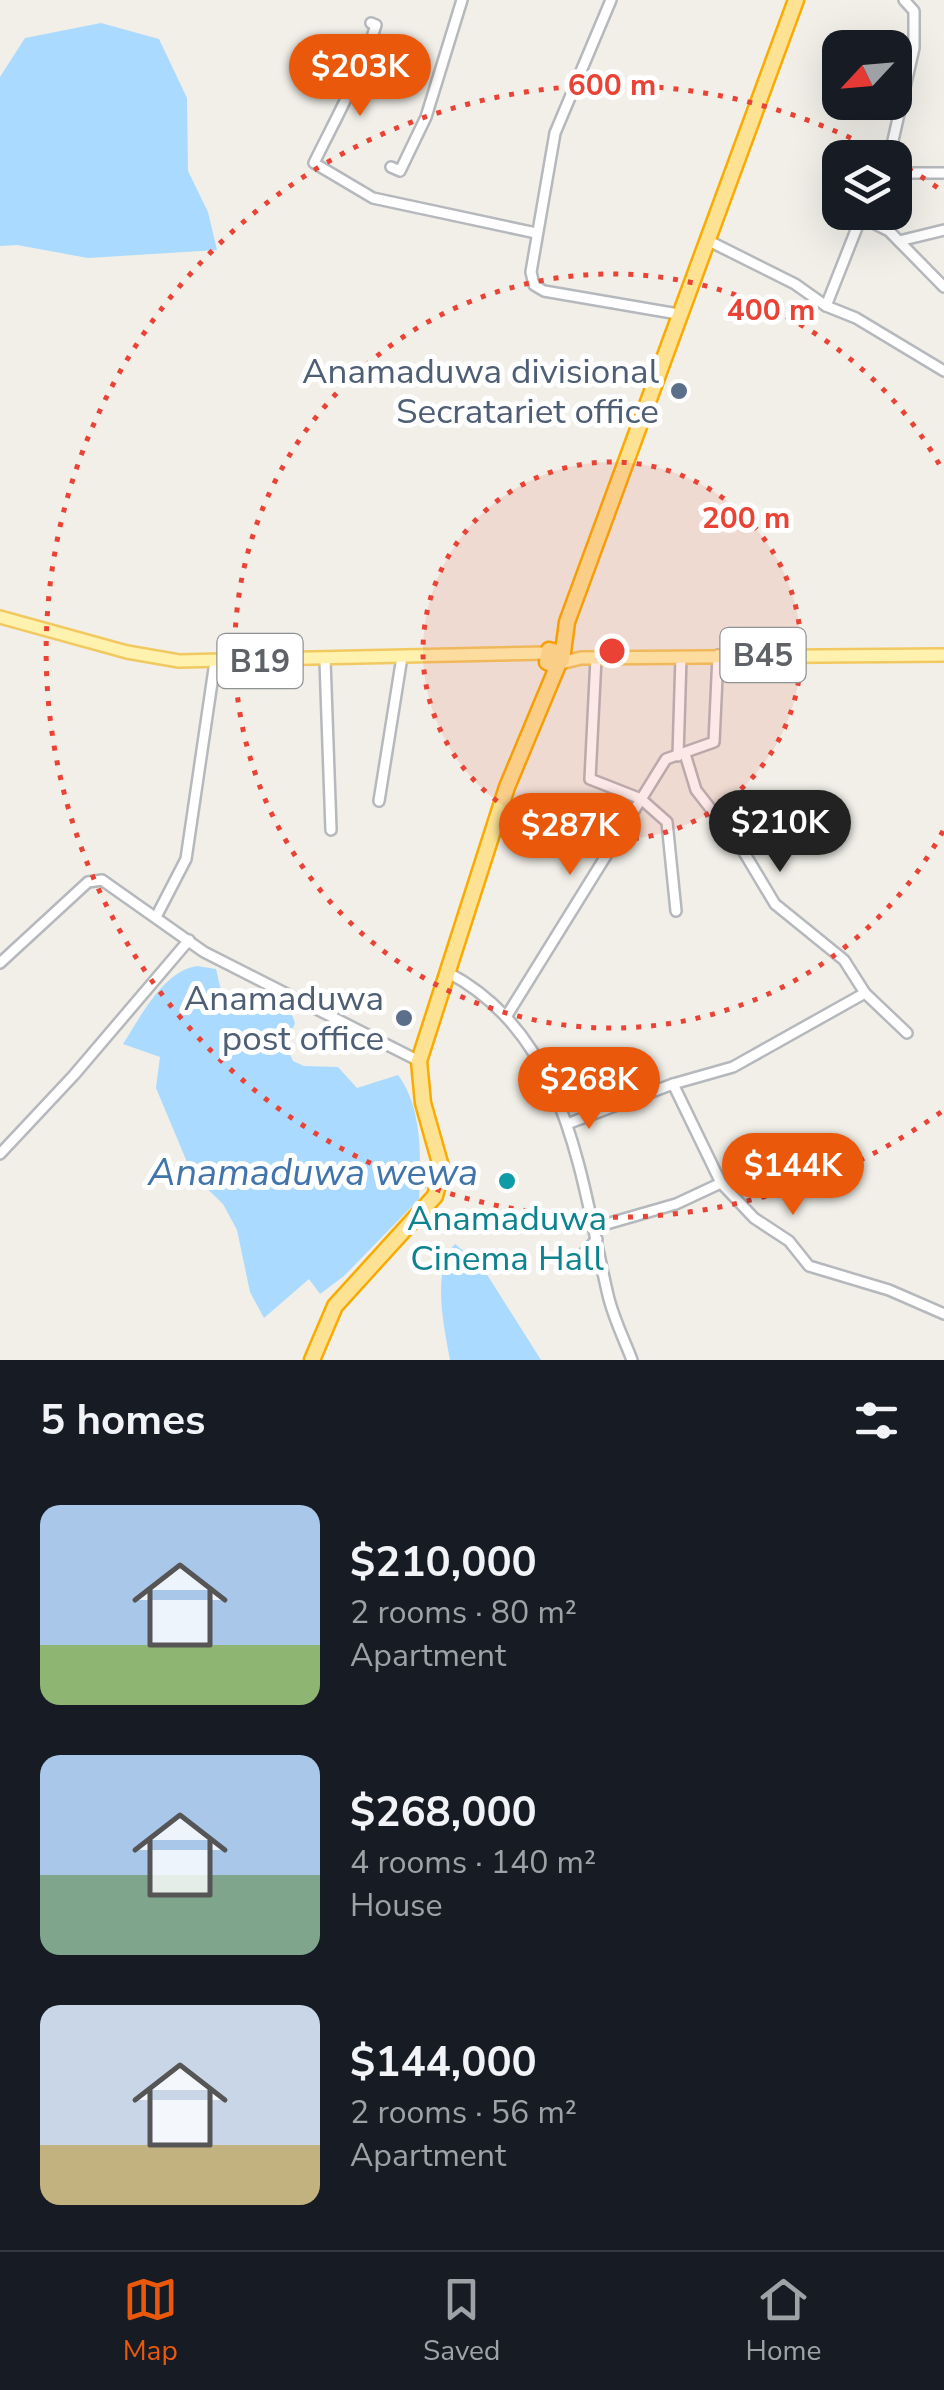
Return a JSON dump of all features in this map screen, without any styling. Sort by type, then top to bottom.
[{"type":"highway","points":[[312,1360],[335,1306],[435,1196],[442,1170],[423,1103],[419,1061],[554,658],[796,0]]},
{"type":"main road","name":"B19","points":[[0,617],[127,652],[215,662],[554,658]]},
{"type":"main road","name":"B45","points":[[554,658],[944,655]]},
{"type":"street","points":[[391,167],[400,170],[426,117],[462,0]]},
{"type":"street","points":[[611,0],[555,133],[530,272],[534,284],[544,291],[678,314]]},
{"type":"street","points":[[892,140],[914,48],[914,11],[904,0]]},
{"type":"street","points":[[371,23],[376,25],[369,48],[332,134],[314,163],[373,198],[536,234]]},
{"type":"street","points":[[912,173],[944,174]]},
{"type":"street","points":[[826,306],[849,244],[858,230]]},
{"type":"street","points":[[885,230],[944,286]]},
{"type":"street","points":[[899,241],[944,230]]},
{"type":"street","points":[[706,239],[795,284],[826,306],[856,318],[944,371]]},
{"type":"street","points":[[506,1017],[666,760],[706,748],[717,735],[718,656]]},
{"type":"street","points":[[379,801],[402,657]]},
{"type":"street","points":[[681,657],[682,755],[696,790],[742,849],[775,904],[844,960],[865,994],[907,1033]]},
{"type":"street","points":[[596,658],[590,779],[641,799],[666,822],[676,911]]},
{"type":"street","points":[[325,660],[330,830]]},
{"type":"street","points":[[156,916],[186,859],[215,662]]},
{"type":"street","points":[[0,963],[88,882],[98,879],[189,940],[419,1061]]},
{"type":"street","points":[[0,1154],[74,1076],[189,940]]},
{"type":"street","points":[[446,972],[470,984],[506,1017],[554,1082],[596,1233],[609,1300],[632,1360]]},
{"type":"street","points":[[567,1124],[672,1084],[734,1067],[865,994]]},
{"type":"street","points":[[672,1084],[722,1183],[754,1218],[789,1241],[808,1266],[889,1290],[944,1314]]},
{"type":"street","points":[[583,1254],[596,1233],[722,1183]]},
{"type":"water","points":[[101,23],[159,39],[187,98],[188,171],[208,212],[217,250],[88,258],[17,245],[0,246],[0,77],[25,38]]},
{"type":"water","name":"Anamaduwa wewa","points":[[197,966],[216,969],[223,999],[230,1002],[258,998],[291,1012],[295,1023],[286,1046],[293,1061],[304,1066],[338,1067],[357,1088],[398,1075],[416,1118],[419,1199],[344,1276],[320,1294],[309,1279],[264,1318],[250,1292],[237,1230],[223,1204],[192,1174],[156,1088],[160,1057],[123,1044],[163,986]]},
{"type":"water","points":[[455,1244],[481,1265],[541,1360],[450,1360],[441,1283],[443,1268]]},
{"type":"place","name":"Anamaduwa divisional Secratariet office","points":[[679,391]]},
{"type":"place","name":"Anamaduwa post office","points":[[404,1018]]},
{"type":"place","name":"Anamaduwa Cinema Hall","points":[[507,1181]]}]
